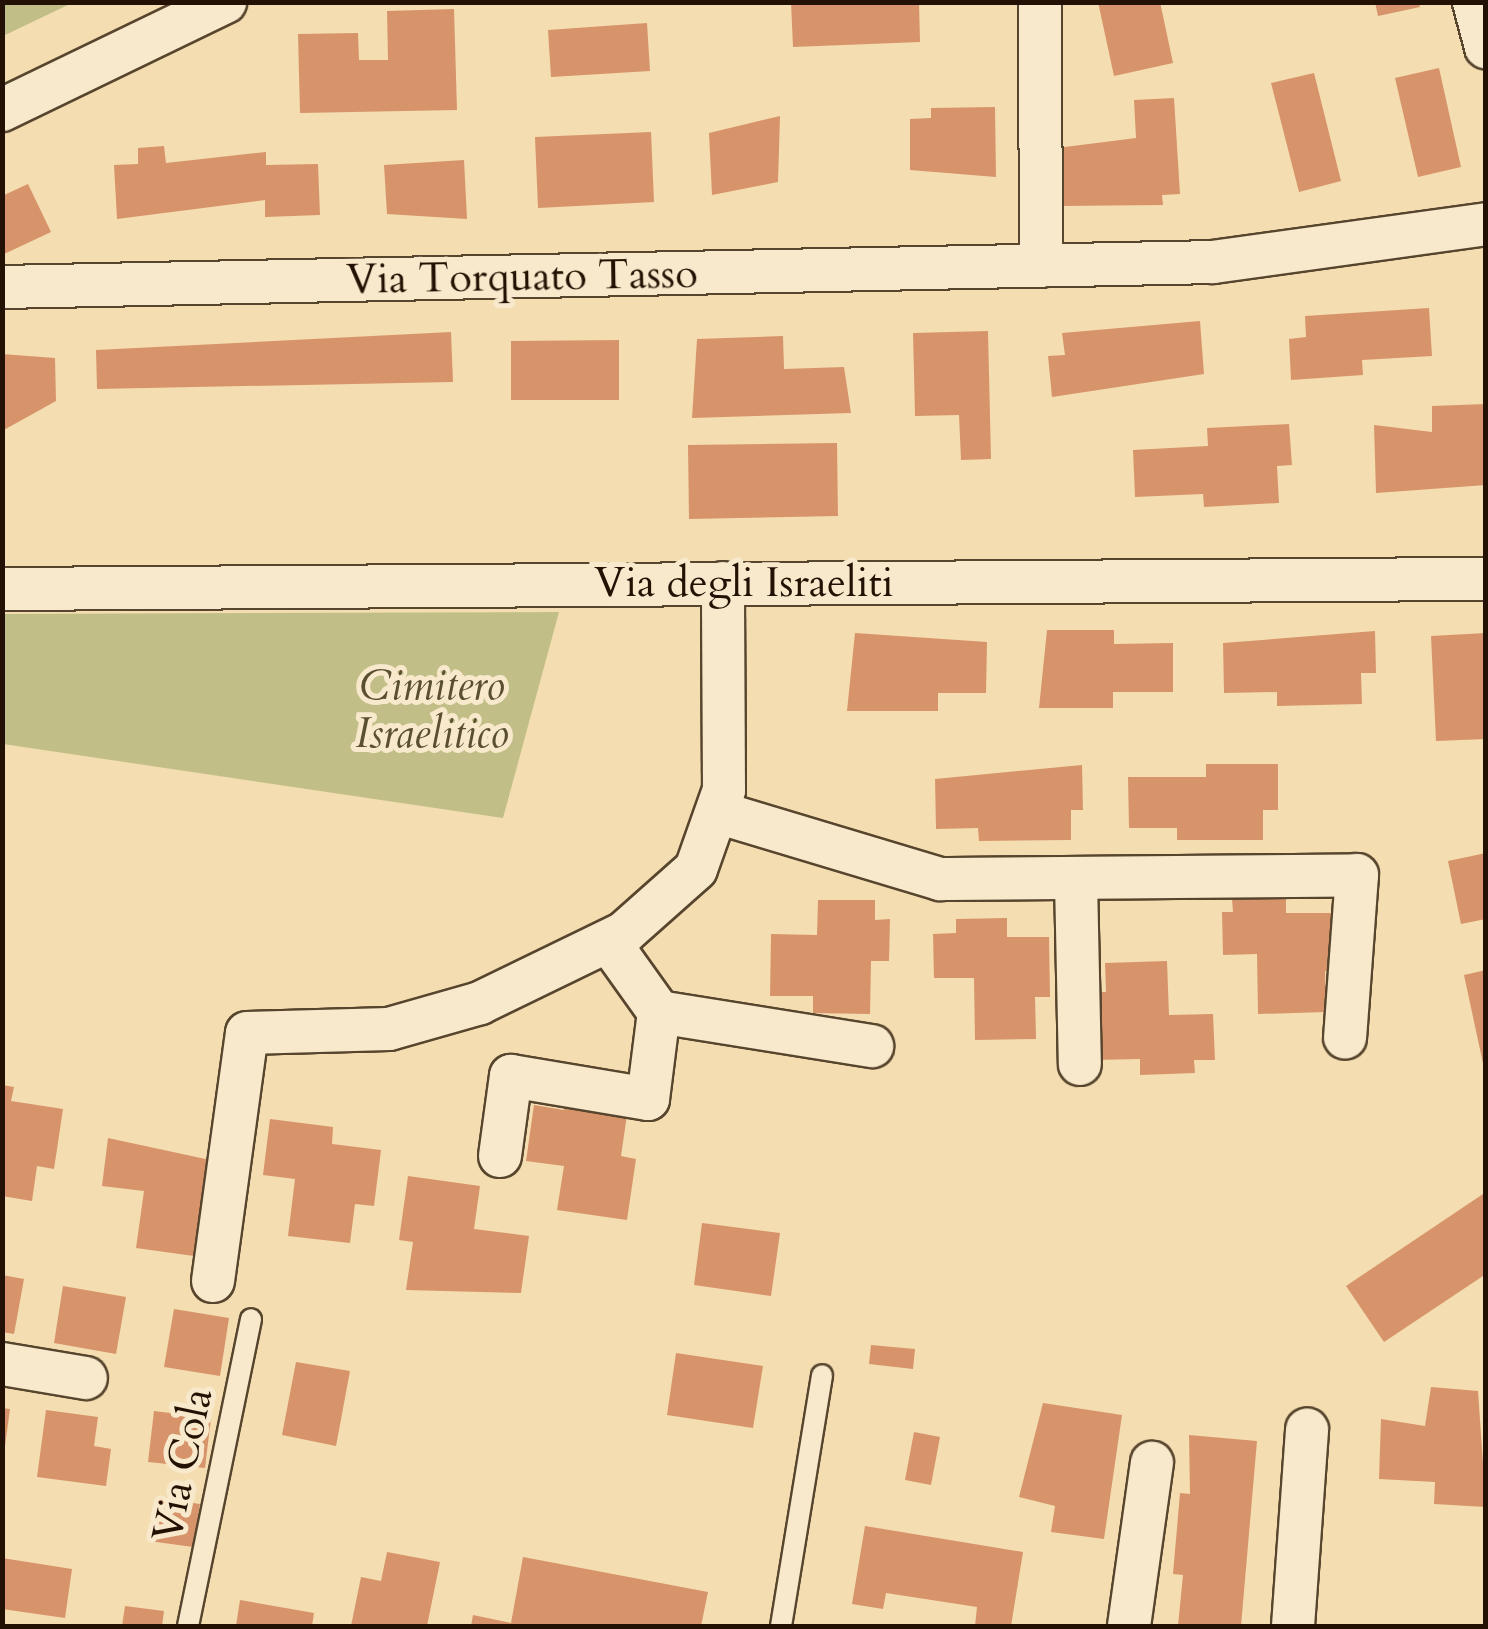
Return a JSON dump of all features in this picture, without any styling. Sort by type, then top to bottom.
[{"type":"street","points":[[2,110],[226,2]]},
{"type":"street","points":[[1040,2],[1041,266]]},
{"type":"street","points":[[1474,2],[1486,47]]},
{"type":"street","name":"Via Torquato Tasso","points":[[2,288],[1213,262],[1486,224]]},
{"type":"street","name":"Via degli Israeliti","points":[[2,589],[1486,579]]},
{"type":"street","points":[[213,1281],[247,1034],[420,1022],[609,942],[681,886],[720,813],[723,583]]},
{"type":"street","points":[[720,813],[909,874],[1076,880],[1357,874],[1345,1038]]},
{"type":"street","points":[[1076,880],[1080,1064]]},
{"type":"street","points":[[500,1156],[511,1076],[648,1099],[660,1012],[609,942]]},
{"type":"street","points":[[660,1012],[872,1046]]},
{"type":"street","points":[[2,1364],[86,1378]]},
{"type":"street","points":[[1294,1626],[1307,1428]]},
{"type":"street","points":[[1129,1626],[1152,1463]]},
{"type":"lane","name":"Via Cola","points":[[188,1626],[251,1318]]},
{"type":"lane","points":[[780,1626],[822,1375]]},
{"type":"green space","points":[[3,2],[72,2],[72,3],[3,36]]},
{"type":"green space","name":"Cimitero Israelitico","points":[[559,612],[503,818],[3,744],[5,614]]},
{"type":"building","points":[[791,2],[919,2],[920,42],[793,47]]},
{"type":"building","points":[[1098,2],[1160,2],[1173,63],[1114,76]]},
{"type":"building","points":[[1375,2],[1419,2],[1420,7],[1378,16]]},
{"type":"building","points":[[454,9],[457,110],[300,113],[298,34],[358,33],[359,60],[388,60],[387,11]]},
{"type":"building","points":[[647,23],[650,71],[551,77],[548,30]]},
{"type":"building","points":[[1439,68],[1461,167],[1418,177],[1395,78]]},
{"type":"building","points":[[1314,73],[1341,181],[1299,192],[1271,83]]},
{"type":"building","points":[[1174,98],[1180,194],[1162,195],[1163,205],[1061,206],[1057,148],[1136,138],[1134,100]]},
{"type":"building","points":[[995,107],[996,177],[910,170],[910,119],[931,118],[931,108]]},
{"type":"building","points":[[780,116],[778,182],[712,195],[709,133]]},
{"type":"building","points":[[651,132],[654,202],[538,208],[535,137]]},
{"type":"building","points":[[164,146],[166,163],[266,152],[266,165],[318,164],[320,215],[265,217],[265,200],[117,219],[114,165],[138,164],[138,148]]},
{"type":"building","points":[[464,160],[467,219],[387,214],[384,165]]},
{"type":"building","points":[[28,184],[51,232],[2,255],[2,196]]},
{"type":"building","points":[[1429,308],[1432,356],[1362,360],[1363,375],[1291,380],[1289,339],[1306,337],[1305,316]]},
{"type":"building","points":[[1200,321],[1204,374],[1052,397],[1048,356],[1065,355],[1062,333]]},
{"type":"building","points":[[988,331],[991,459],[961,460],[959,415],[915,416],[913,333]]},
{"type":"building","points":[[451,332],[453,382],[97,389],[96,350]]},
{"type":"building","points":[[783,336],[784,369],[844,367],[851,413],[692,418],[697,339]]},
{"type":"building","points":[[619,340],[619,400],[511,400],[511,341]]},
{"type":"building","points":[[2,354],[55,358],[56,401],[2,431]]},
{"type":"building","points":[[1486,404],[1486,485],[1376,493],[1374,425],[1432,432],[1432,406]]},
{"type":"building","points":[[1289,424],[1292,465],[1277,466],[1279,503],[1204,507],[1203,494],[1135,497],[1133,450],[1208,446],[1207,428]]},
{"type":"building","points":[[837,443],[838,516],[689,519],[688,445]]},
{"type":"building","points":[[1047,630],[1114,630],[1114,644],[1173,643],[1173,692],[1113,692],[1113,708],[1039,708]]},
{"type":"building","points":[[1375,631],[1376,673],[1361,673],[1362,704],[1277,706],[1277,692],[1224,693],[1223,643]]},
{"type":"building","points":[[855,633],[987,642],[986,693],[938,693],[938,711],[847,711]]},
{"type":"building","points":[[1486,633],[1486,739],[1436,741],[1431,636]]},
{"type":"building","points":[[1206,764],[1278,764],[1278,810],[1263,810],[1263,840],[1177,840],[1177,828],[1129,828],[1128,777],[1206,777]]},
{"type":"building","points":[[1082,765],[1083,810],[1071,810],[1071,840],[979,841],[978,828],[936,829],[935,779]]},
{"type":"building","points":[[1486,853],[1486,919],[1461,924],[1448,861]]},
{"type":"building","points":[[1286,898],[1286,913],[1342,913],[1343,970],[1325,971],[1326,1012],[1258,1014],[1257,954],[1223,955],[1222,912],[1233,912],[1232,899]]},
{"type":"building","points":[[818,900],[875,900],[875,920],[890,919],[889,961],[871,961],[870,1014],[813,1013],[813,996],[770,996],[771,934],[817,935]]},
{"type":"building","points":[[1007,918],[1007,937],[1049,937],[1050,997],[1035,997],[1036,1039],[975,1040],[974,978],[934,978],[933,934],[956,933],[956,919]]},
{"type":"building","points":[[1167,961],[1169,1015],[1213,1014],[1215,1060],[1194,1060],[1195,1073],[1140,1075],[1140,1059],[1093,1060],[1090,992],[1106,992],[1105,963]]},
{"type":"building","points":[[1486,970],[1486,1067],[1484,1068],[1464,975]]},
{"type":"building","points":[[2,1085],[14,1087],[11,1101],[63,1109],[54,1169],[37,1166],[32,1201],[2,1196]]},
{"type":"building","points":[[566,1099],[628,1108],[621,1156],[636,1159],[627,1220],[557,1210],[564,1166],[526,1161],[534,1105],[564,1110]]},
{"type":"building","points":[[270,1119],[333,1127],[332,1144],[381,1150],[374,1206],[355,1204],[350,1243],[288,1236],[295,1179],[263,1175]]},
{"type":"building","points":[[108,1138],[224,1163],[201,1257],[136,1248],[144,1191],[102,1186]]},
{"type":"building","points":[[408,1176],[480,1186],[474,1229],[529,1236],[521,1293],[406,1290],[413,1242],[399,1240]]},
{"type":"building","points":[[1486,1192],[1486,1274],[1384,1342],[1346,1286]]},
{"type":"building","points":[[702,1223],[780,1233],[771,1296],[694,1285]]},
{"type":"building","points":[[2,1275],[24,1279],[14,1334],[2,1332]]},
{"type":"building","points":[[63,1286],[126,1297],[116,1354],[54,1343]]},
{"type":"building","points":[[174,1309],[229,1318],[220,1376],[164,1367]]},
{"type":"building","points":[[871,1345],[915,1349],[913,1369],[869,1364]]},
{"type":"building","points":[[676,1353],[763,1366],[753,1428],[667,1415]]},
{"type":"building","points":[[296,1362],[350,1371],[336,1446],[282,1435]]},
{"type":"building","points":[[1431,1387],[1478,1391],[1486,1507],[1434,1504],[1435,1482],[1379,1479],[1381,1419],[1425,1426]]},
{"type":"building","points":[[1043,1403],[1122,1415],[1104,1539],[1051,1532],[1055,1506],[1019,1497]]},
{"type":"building","points":[[2,1408],[10,1409],[5,1446],[2,1446]]},
{"type":"building","points":[[46,1410],[98,1417],[94,1446],[111,1449],[106,1486],[37,1477]]},
{"type":"building","points":[[154,1411],[211,1418],[205,1468],[148,1462]]},
{"type":"building","points":[[914,1432],[940,1437],[931,1485],[905,1480]]},
{"type":"building","points":[[1189,1435],[1257,1441],[1241,1626],[1178,1626],[1183,1575],[1173,1574],[1180,1493],[1190,1494]]},
{"type":"building","points":[[156,1498],[200,1504],[193,1547],[149,1541]]},
{"type":"building","points":[[865,1526],[1023,1552],[1011,1626],[975,1626],[977,1607],[886,1593],[883,1609],[852,1604]]},
{"type":"building","points":[[387,1552],[440,1562],[427,1626],[351,1626],[361,1577],[381,1581]]},
{"type":"building","points":[[523,1557],[708,1592],[701,1626],[471,1626],[473,1615],[511,1623]]},
{"type":"building","points":[[2,1558],[72,1569],[65,1618],[2,1609]]},
{"type":"building","points":[[240,1600],[314,1613],[312,1626],[236,1626]]},
{"type":"building","points":[[125,1606],[164,1611],[162,1626],[122,1626]]}]
